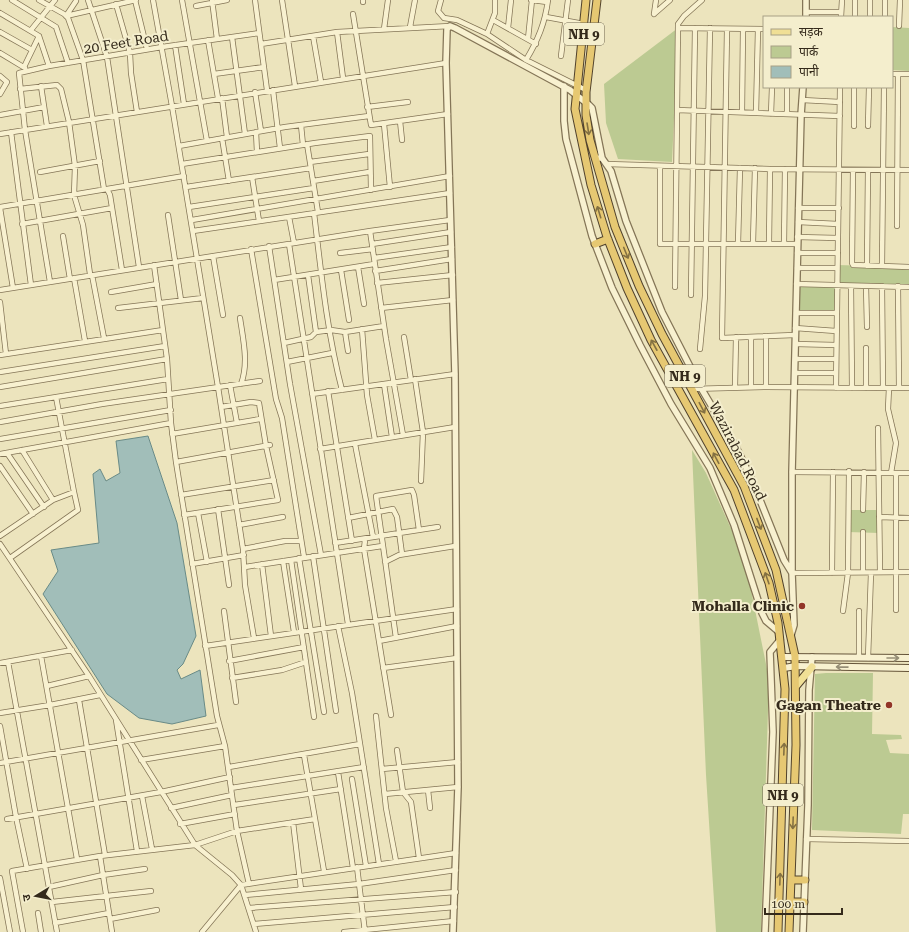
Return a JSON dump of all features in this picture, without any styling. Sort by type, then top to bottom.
[{"type":"highway","name":"Wazirabad Road","points":[[586,0],[575,109],[583,153],[591,185],[608,239],[627,288],[651,340],[734,490],[769,583],[779,632],[784,668],[785,726],[778,932]]},
{"type":"highway","name":"Wazirabad Road","points":[[597,0],[585,103],[590,140],[616,227],[640,286],[662,334],[744,486],[776,570],[791,635],[796,666],[796,745],[789,932]]},
{"type":"highway","points":[[583,153],[594,154]]},
{"type":"highway","points":[[595,244],[608,239]]},
{"type":"highway","points":[[791,880],[805,880]]},
{"type":"highway","points":[[790,902],[804,902]]},
{"type":"main road","points":[[783,657],[909,658]]},
{"type":"main road","points":[[784,668],[796,666],[909,668]]},
{"type":"main road","points":[[796,686],[812,667]]},
{"type":"street","points":[[12,0],[56,27],[68,63]]},
{"type":"street","points":[[39,0],[66,16],[71,24],[83,60],[94,118],[104,189],[107,189],[110,195],[122,270]]},
{"type":"street","points":[[31,30],[40,17],[51,7],[55,0]]},
{"type":"street","points":[[66,16],[76,0],[81,0]]},
{"type":"street","points":[[88,0],[107,57],[139,267]]},
{"type":"street","points":[[66,16],[136,0],[147,50]]},
{"type":"street","points":[[153,0],[192,220],[203,298],[240,525],[245,567],[245,585],[254,638]]},
{"type":"street","points":[[182,0],[207,141]]},
{"type":"street","points":[[196,6],[212,1],[227,0]]},
{"type":"street","points":[[255,0],[267,90]]},
{"type":"street","points":[[282,0],[295,86]]},
{"type":"street","points":[[384,29],[388,0]]},
{"type":"street","points":[[410,27],[415,0]]},
{"type":"street","points":[[441,0],[438,11],[444,18],[457,20],[487,34],[526,60],[586,90]]},
{"type":"street","points":[[487,34],[493,20],[495,0]]},
{"type":"street","points":[[508,28],[511,0]]},
{"type":"street","points":[[526,60],[536,44],[546,17],[548,1],[531,0],[528,39]]},
{"type":"street","points":[[561,56],[568,0]]},
{"type":"street","points":[[656,0],[654,14],[670,0]]},
{"type":"street","points":[[675,287],[677,244],[678,28],[680,20],[702,0]]},
{"type":"street","points":[[806,0],[806,14],[841,14],[842,0]]},
{"type":"street","points":[[855,0],[855,16]]},
{"type":"street","points":[[870,0],[870,16]]},
{"type":"street","points":[[885,0],[885,16]]},
{"type":"street","points":[[899,26],[900,0]]},
{"type":"street","points":[[212,1],[217,39]]},
{"type":"street","points":[[116,4],[130,53],[130,73],[137,112]]},
{"type":"street","points":[[0,12],[39,36],[49,66]]},
{"type":"street","points":[[353,14],[371,125],[448,114]]},
{"type":"street","points":[[546,17],[565,22],[584,24]]},
{"type":"street","points":[[493,20],[536,44]]},
{"type":"street","points":[[261,44],[337,32],[450,26],[564,86],[576,94],[592,108],[602,158]]},
{"type":"street","points":[[450,26],[446,28],[446,62],[455,374],[454,427],[458,762],[454,932]]},
{"type":"street","points":[[678,28],[763,29]]},
{"type":"street","points":[[691,295],[695,28]]},
{"type":"street","points":[[700,349],[705,296],[707,244],[710,28]]},
{"type":"street","points":[[727,29],[722,338],[795,335]]},
{"type":"street","points":[[742,112],[743,29]]},
{"type":"street","points":[[756,113],[758,29]]},
{"type":"street","points":[[0,32],[32,50]]},
{"type":"street","points":[[337,32],[344,78]]},
{"type":"street","name":"20 Feet Road","points":[[26,69],[259,33]]},
{"type":"street","points":[[39,36],[32,50],[26,69],[19,73],[25,130],[50,282]]},
{"type":"street","points":[[313,36],[321,82]]},
{"type":"street","points":[[232,37],[245,134]]},
{"type":"street","points":[[208,40],[227,137]]},
{"type":"street","points":[[175,45],[184,104]]},
{"type":"street","points":[[0,53],[26,69]]},
{"type":"street","points":[[0,134],[446,62]]},
{"type":"street","points":[[214,74],[264,67]]},
{"type":"street","points":[[893,74],[909,74]]},
{"type":"street","points":[[897,226],[898,74]]},
{"type":"street","points":[[0,76],[7,82],[0,94]]},
{"type":"street","points":[[20,89],[41,86],[60,86],[69,122],[75,166],[74,195],[80,213],[90,274],[92,275],[104,338]]},
{"type":"street","points":[[41,86],[48,126]]},
{"type":"street","points":[[564,86],[564,121],[566,139],[578,188],[595,244],[612,288],[671,404],[710,468],[734,526],[762,613],[766,621],[779,632]]},
{"type":"street","points":[[771,114],[772,88]]},
{"type":"street","points":[[787,88],[787,114]]},
{"type":"street","points":[[791,635],[794,625],[792,573],[792,472],[798,208],[803,88]]},
{"type":"street","points":[[836,388],[840,88]]},
{"type":"street","points":[[854,88],[854,126]]},
{"type":"street","points":[[868,126],[869,88]]},
{"type":"street","points":[[882,266],[884,88]]},
{"type":"street","points":[[273,90],[280,148]]},
{"type":"street","points":[[255,92],[258,152]]},
{"type":"street","points":[[802,100],[840,102]]},
{"type":"street","points":[[367,107],[408,102]]},
{"type":"street","points":[[0,115],[44,107]]},
{"type":"street","points":[[677,110],[840,116]]},
{"type":"street","points":[[179,146],[278,128],[369,116]]},
{"type":"street","points":[[400,121],[402,140]]},
{"type":"street","points":[[384,124],[390,187]]},
{"type":"street","points":[[300,125],[310,162],[316,199],[318,239],[331,330],[332,353],[342,390]]},
{"type":"street","points":[[12,132],[22,224],[31,285]]},
{"type":"street","points":[[182,164],[305,144],[370,136],[369,172],[371,190]]},
{"type":"street","points":[[222,138],[224,158],[229,181]]},
{"type":"street","points":[[310,162],[369,154]]},
{"type":"street","points":[[594,154],[602,158],[611,171],[626,221],[652,290],[676,341],[701,388],[740,454],[755,487],[784,560],[792,573]]},
{"type":"street","points":[[40,172],[100,160]]},
{"type":"street","points":[[607,164],[800,170],[909,170]]},
{"type":"street","points":[[660,166],[660,244],[797,244]]},
{"type":"street","points":[[186,187],[311,168]]},
{"type":"street","points":[[738,244],[740,168]]},
{"type":"street","points":[[753,243],[755,168]]},
{"type":"street","points":[[769,243],[770,169]]},
{"type":"street","points":[[784,244],[785,169]]},
{"type":"street","points":[[853,170],[852,263],[854,265],[867,266],[909,267]]},
{"type":"street","points":[[867,266],[868,170]]},
{"type":"street","points":[[313,181],[369,172]]},
{"type":"street","points":[[13,288],[0,208],[184,176]]},
{"type":"street","points":[[192,220],[450,176]]},
{"type":"street","points":[[252,177],[259,221]]},
{"type":"street","points":[[189,207],[314,188]]},
{"type":"street","points":[[193,231],[450,193]]},
{"type":"street","points":[[22,224],[112,208]]},
{"type":"street","points":[[798,208],[839,208]]},
{"type":"street","points":[[168,215],[181,300]]},
{"type":"street","points":[[289,217],[294,277],[348,624]]},
{"type":"street","points":[[0,290],[268,246],[292,244],[370,230],[450,220]]},
{"type":"street","points":[[798,222],[838,224]]},
{"type":"street","points":[[370,230],[381,308],[403,435]]},
{"type":"street","points":[[340,253],[451,232]]},
{"type":"street","points":[[63,236],[85,341]]},
{"type":"street","points":[[798,237],[838,238]]},
{"type":"street","points":[[268,246],[321,555]]},
{"type":"street","points":[[374,258],[452,247]]},
{"type":"street","points":[[251,249],[276,398],[282,418],[302,541],[302,558],[311,630],[324,712]]},
{"type":"street","points":[[797,252],[838,253]]},
{"type":"street","points":[[213,256],[223,315]]},
{"type":"street","points":[[376,271],[452,260]]},
{"type":"street","points":[[274,280],[374,264]]},
{"type":"street","points":[[154,265],[167,359],[172,434],[184,516],[218,725],[225,746],[237,831],[249,884]]},
{"type":"street","points":[[358,267],[364,304]]},
{"type":"street","points":[[797,268],[837,268]]},
{"type":"street","points":[[341,270],[349,320]]},
{"type":"street","points":[[308,275],[316,332]]},
{"type":"street","points":[[377,283],[453,275]]},
{"type":"street","points":[[112,292],[157,284]]},
{"type":"street","points":[[796,284],[909,287]]},
{"type":"street","points":[[851,286],[852,388]]},
{"type":"street","points":[[866,286],[866,327]]},
{"type":"street","points":[[882,286],[883,388]]},
{"type":"street","points":[[898,286],[899,388]]},
{"type":"street","points":[[118,308],[203,298]]},
{"type":"street","points":[[381,308],[453,300]]},
{"type":"street","points":[[0,302],[6,354]]},
{"type":"street","points":[[796,313],[837,313]]},
{"type":"street","points":[[240,318],[245,356],[244,376],[241,384]]},
{"type":"street","points":[[284,343],[311,337],[316,332],[331,330],[345,332],[384,326]]},
{"type":"street","points":[[795,328],[836,331]]},
{"type":"street","points":[[362,329],[366,386],[374,440]]},
{"type":"street","points":[[0,355],[163,330]]},
{"type":"street","points":[[345,332],[348,351]]},
{"type":"street","points":[[766,336],[766,387]]},
{"type":"street","points":[[404,337],[423,432],[421,481]]},
{"type":"street","points":[[735,387],[736,337]]},
{"type":"street","points":[[751,337],[751,387]]},
{"type":"street","points":[[796,344],[836,345]]},
{"type":"street","points":[[0,372],[165,346]]},
{"type":"street","points":[[866,348],[866,388]]},
{"type":"street","points":[[287,362],[332,353]]},
{"type":"street","points":[[0,387],[167,359]]},
{"type":"street","points":[[795,359],[836,359]]},
{"type":"street","points":[[795,373],[836,373]]},
{"type":"street","points":[[312,394],[455,374]]},
{"type":"street","points":[[0,406],[168,379]]},
{"type":"street","points":[[0,422],[260,381]]},
{"type":"street","points":[[384,384],[392,437]]},
{"type":"street","points":[[230,385],[237,423]]},
{"type":"street","points":[[691,388],[909,388]]},
{"type":"street","points":[[888,388],[888,409],[896,443],[893,473],[896,518],[896,610]]},
{"type":"street","points":[[328,391],[352,541]]},
{"type":"street","points":[[10,558],[78,510],[61,429],[56,397]]},
{"type":"street","points":[[184,516],[236,505],[278,500],[259,403],[251,402],[221,407]]},
{"type":"street","points":[[0,439],[171,410]]},
{"type":"street","points":[[172,434],[260,419]]},
{"type":"street","points":[[0,454],[171,423]]},
{"type":"street","points":[[320,449],[454,427]]},
{"type":"street","points":[[878,428],[880,572]]},
{"type":"street","points":[[355,444],[373,537]]},
{"type":"street","points":[[176,462],[268,445]]},
{"type":"street","points":[[22,450],[53,500]]},
{"type":"street","points":[[7,453],[44,507]]},
{"type":"street","points":[[0,466],[33,514]]},
{"type":"street","points":[[792,472],[849,471],[909,473]]},
{"type":"street","points":[[843,611],[848,573],[849,471]]},
{"type":"street","points":[[832,573],[833,472]]},
{"type":"street","points":[[863,510],[864,472]]},
{"type":"street","points":[[181,495],[274,480]]},
{"type":"street","points":[[396,638],[375,498],[378,494],[412,490],[414,495],[418,530]]},
{"type":"street","points":[[0,536],[53,500],[74,492]]},
{"type":"street","points":[[218,509],[224,559],[229,585]]},
{"type":"street","points":[[348,518],[393,509],[397,517],[402,554]]},
{"type":"street","points":[[198,513],[207,562]]},
{"type":"street","points":[[240,525],[283,517]]},
{"type":"street","points":[[879,517],[909,518]]},
{"type":"street","points":[[335,543],[365,540],[373,537],[438,527]]},
{"type":"street","points":[[863,572],[864,532]]},
{"type":"street","points":[[365,540],[364,549],[391,715]]},
{"type":"street","points":[[243,549],[285,541],[302,541]]},
{"type":"street","points":[[0,544],[89,676],[180,824],[195,844],[232,875],[241,885],[256,932]]},
{"type":"street","points":[[245,567],[382,546]]},
{"type":"street","points":[[384,562],[402,554],[455,546]]},
{"type":"street","points":[[192,564],[244,556]]},
{"type":"street","points":[[313,556],[336,711]]},
{"type":"street","points":[[291,560],[314,717]]},
{"type":"street","points":[[283,561],[294,632]]},
{"type":"street","points":[[262,564],[271,636]]},
{"type":"street","points":[[792,573],[909,572]]},
{"type":"street","points":[[868,658],[871,573]]},
{"type":"street","points":[[206,646],[393,617],[457,609]]},
{"type":"street","points":[[224,611],[229,642],[229,661],[236,702]]},
{"type":"street","points":[[859,611],[859,657]]},
{"type":"street","points":[[338,626],[364,767],[379,864]]},
{"type":"street","points":[[379,641],[457,626]]},
{"type":"street","points":[[765,932],[773,732],[770,652],[780,640]]},
{"type":"street","points":[[229,661],[304,647]]},
{"type":"street","points":[[0,663],[72,650]]},
{"type":"street","points":[[41,656],[77,859]]},
{"type":"street","points":[[803,932],[808,805],[809,690],[812,657]]},
{"type":"street","points":[[383,668],[457,658]]},
{"type":"street","points":[[8,662],[26,758],[43,866],[50,887],[57,932]]},
{"type":"street","points":[[232,678],[282,670],[306,662]]},
{"type":"street","points":[[47,686],[89,676]]},
{"type":"street","points":[[0,713],[79,700],[100,695]]},
{"type":"street","points":[[79,700],[96,802],[103,855],[103,875],[112,932]]},
{"type":"street","points":[[376,716],[386,808],[396,861]]},
{"type":"street","points":[[115,717],[137,851]]},
{"type":"street","points":[[0,763],[218,725]]},
{"type":"street","points":[[0,726],[27,869]]},
{"type":"street","points":[[229,767],[360,744]]},
{"type":"street","points":[[141,760],[225,746]]},
{"type":"street","points":[[397,750],[403,792],[411,802],[419,858]]},
{"type":"street","points":[[304,755],[324,871]]},
{"type":"street","points":[[382,769],[458,762]]},
{"type":"street","points":[[232,788],[364,767]]},
{"type":"street","points":[[338,772],[359,884],[365,931]]},
{"type":"street","points":[[7,819],[96,802],[142,796],[230,777]]},
{"type":"street","points":[[352,779],[366,866]]},
{"type":"street","points":[[385,794],[458,787]]},
{"type":"street","points":[[234,805],[341,789]]},
{"type":"street","points":[[428,790],[430,808]]},
{"type":"street","points":[[171,808],[232,795]]},
{"type":"street","points":[[142,796],[152,849]]},
{"type":"street","points":[[180,824],[235,814]]},
{"type":"street","points":[[22,932],[12,871],[103,855],[195,844],[237,831],[315,819]]},
{"type":"street","points":[[293,822],[301,889]]},
{"type":"street","points":[[806,839],[909,841]]},
{"type":"street","points":[[202,932],[241,885],[324,871],[355,868],[456,853]]},
{"type":"street","points":[[50,887],[103,875],[145,869]]},
{"type":"street","points":[[245,894],[359,884],[456,870]]},
{"type":"street","points":[[0,878],[10,932]]},
{"type":"street","points":[[52,902],[151,891]]},
{"type":"street","points":[[249,908],[456,892]]},
{"type":"street","points":[[254,924],[455,907]]},
{"type":"street","points":[[110,919],[157,910]]},
{"type":"street","points":[[38,913],[41,932]]},
{"type":"street","points":[[55,923],[109,913]]},
{"type":"street","points":[[344,932],[454,921]]},
{"type":"green space","points":[[893,27],[909,28],[909,71],[893,70]]},
{"type":"green space","points":[[678,28],[672,162],[618,159],[606,123],[604,84]]},
{"type":"green space","points":[[837,265],[909,267],[909,287],[837,285]]},
{"type":"green space","points":[[796,284],[837,285],[837,313],[796,313]]},
{"type":"green space","points":[[692,450],[706,473],[733,533],[750,585],[769,679],[761,932],[716,932],[706,775]]},
{"type":"green space","points":[[848,510],[879,510],[879,533],[848,532]]},
{"type":"green space","points":[[873,673],[872,734],[901,735],[902,739],[886,740],[890,753],[909,754],[909,814],[903,814],[901,834],[812,830],[815,674]]},
{"type":"water","points":[[148,436],[177,523],[196,636],[183,664],[177,670],[181,679],[200,670],[206,716],[172,724],[139,718],[107,694],[43,594],[58,571],[51,550],[99,543],[93,474],[100,469],[106,481],[120,473],[116,441]]},
{"type":"place","name":"Mohalla Clinic","points":[[802,606]]},
{"type":"place","name":"Gagan Theatre","points":[[889,705]]}]
